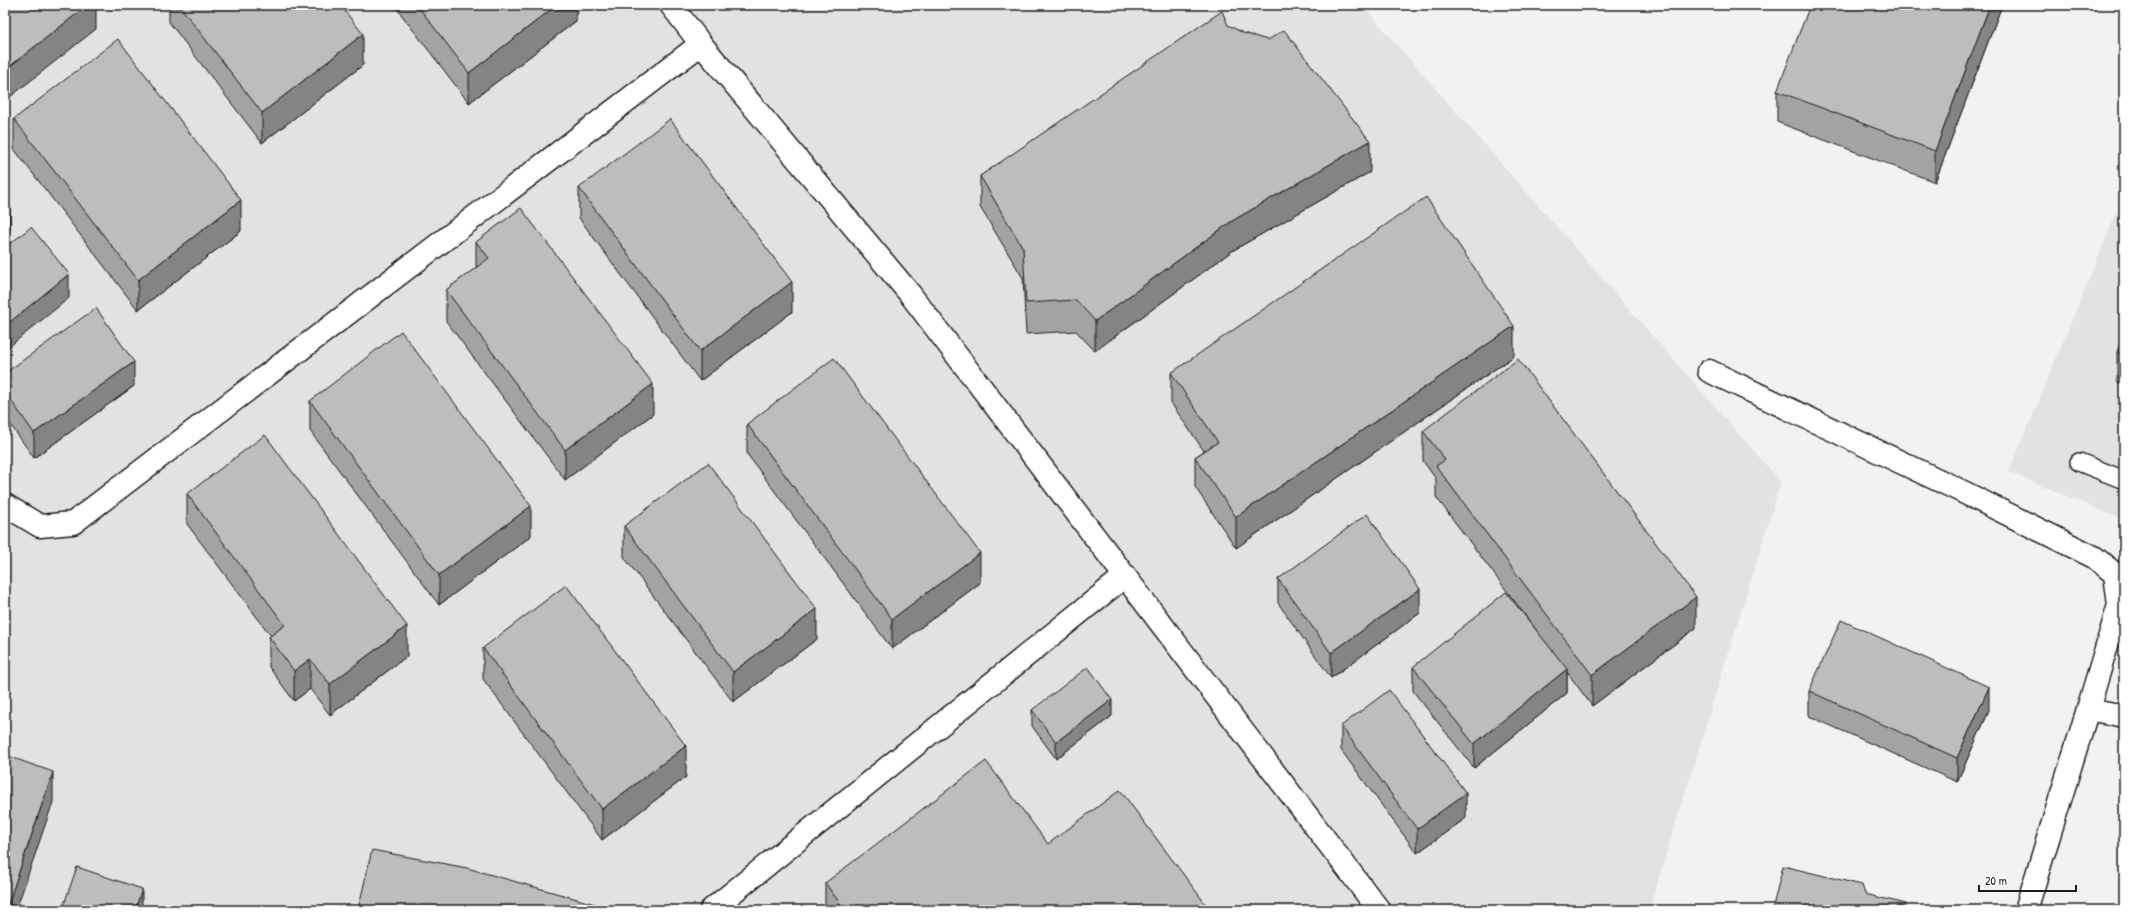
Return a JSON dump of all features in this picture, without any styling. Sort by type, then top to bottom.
[{"type":"street","points":[[671,5],[701,44],[910,294],[1380,910]]},
{"type":"street","points":[[5,505],[40,526],[73,522],[701,44]]},
{"type":"street","points":[[1709,371],[1843,434],[2094,557],[2115,574],[2119,605],[2026,910]]},
{"type":"street","points":[[711,910],[1125,576]]},
{"type":"street","points":[[2088,709],[2124,716]]},
{"type":"lane","points":[[2079,462],[2124,480]]},
{"type":"shaded area","points":[[5,5],[1362,5],[1781,482],[1649,910],[5,910]]},
{"type":"shaded area","points":[[2124,195],[2124,520],[2009,472]]},
{"type":"building","points":[[5,5],[88,5],[5,70]]},
{"type":"building","points":[[179,5],[340,5],[363,34],[262,113]]},
{"type":"building","points":[[417,5],[557,5],[469,73]]},
{"type":"building","points":[[1810,5],[1990,5],[1935,151],[1777,91]]},
{"type":"building","points":[[1222,11],[1228,25],[1243,33],[1268,40],[1284,30],[1370,141],[1232,221],[1095,321],[1076,300],[1026,303],[1023,248],[980,176]]},
{"type":"building","points":[[118,39],[241,200],[138,280],[14,119]]},
{"type":"building","points":[[670,119],[792,282],[700,351],[579,188]]},
{"type":"building","points":[[1426,197],[1514,326],[1236,517],[1195,457],[1218,442],[1171,373]]},
{"type":"building","points":[[5,199],[10,206],[5,210]]},
{"type":"building","points":[[521,208],[653,384],[565,450],[446,290],[489,258],[476,242]]},
{"type":"building","points":[[31,227],[69,274],[5,326],[5,248]]},
{"type":"building","points":[[96,308],[134,362],[34,433],[5,392],[5,373]]},
{"type":"building","points":[[401,331],[531,506],[439,575],[310,401]]},
{"type":"building","points":[[2124,334],[2124,354],[2117,352]]},
{"type":"building","points":[[834,358],[980,553],[892,619],[747,424]]},
{"type":"building","points":[[1518,359],[1696,597],[1592,675],[1436,466],[1445,460],[1423,431]]},
{"type":"building","points":[[265,435],[407,626],[330,684],[310,659],[294,671],[269,637],[285,625],[187,494]]},
{"type":"building","points":[[708,463],[817,609],[733,672],[624,526]]},
{"type":"building","points":[[1367,514],[1420,589],[1331,653],[1278,579]]},
{"type":"building","points":[[566,585],[686,746],[602,809],[483,648]]},
{"type":"building","points":[[1506,592],[1567,669],[1474,744],[1413,667]]},
{"type":"building","points":[[1841,620],[1989,687],[1957,758],[1809,691]]},
{"type":"building","points":[[1088,667],[1112,700],[1056,742],[1032,710]]},
{"type":"building","points":[[1389,690],[1466,793],[1417,829],[1341,726]]},
{"type":"building","points":[[5,755],[53,772],[6,910],[5,910]]},
{"type":"building","points":[[986,761],[1048,844],[1120,790],[1210,910],[845,910],[825,883]]},
{"type":"building","points":[[372,850],[467,868],[616,910],[358,910]]},
{"type":"building","points":[[1783,866],[1862,885],[1865,894],[1906,904],[1905,910],[1772,910]]},
{"type":"building","points":[[77,867],[142,889],[135,910],[62,910]]}]
